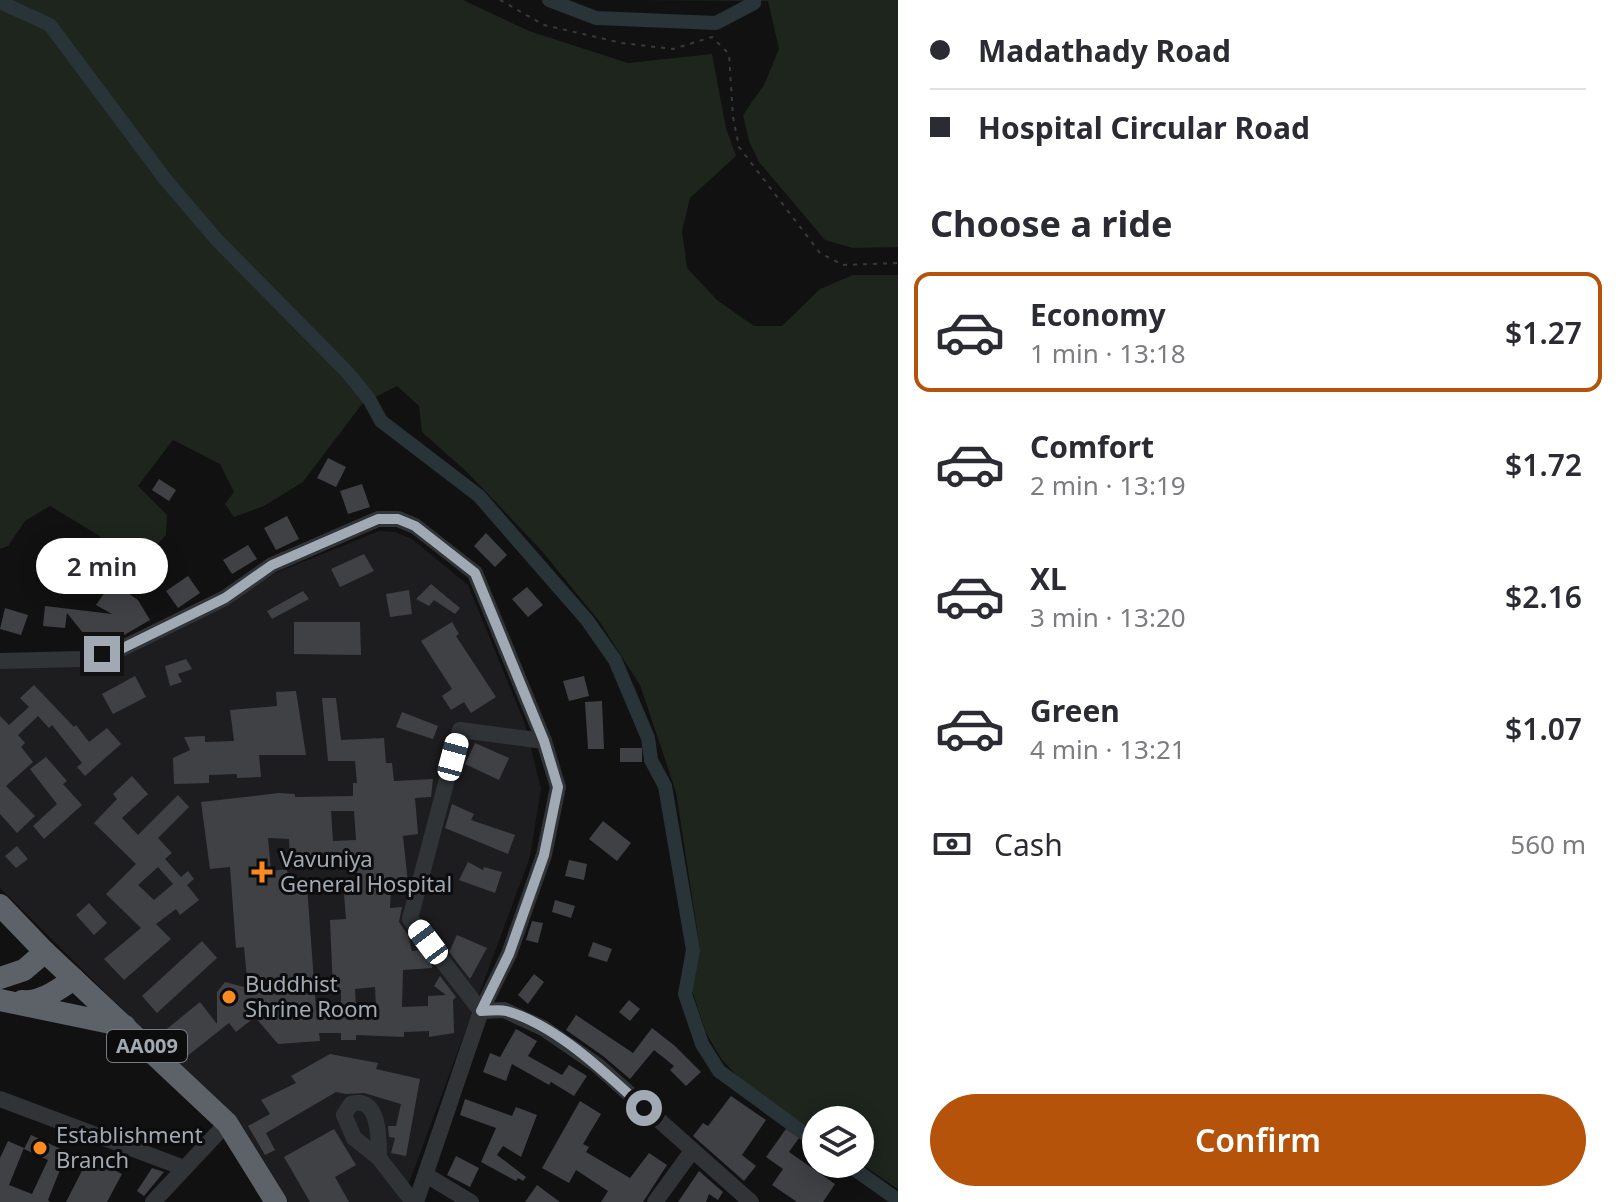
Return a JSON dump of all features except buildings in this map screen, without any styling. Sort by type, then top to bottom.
[{"type":"highway","name":"AA009","points":[[0,905],[45,952],[227,1123],[276,1202]]},
{"type":"highway","points":[[0,978],[24,970],[45,952]]},
{"type":"highway","points":[[0,999],[30,1002],[47,996],[74,979]]},
{"type":"highway","points":[[0,999],[126,1026]]},
{"type":"street","points":[[0,661],[81,659],[123,648],[225,598],[272,565],[378,519],[398,519],[415,526],[475,573],[544,741],[558,787],[544,855],[509,954],[481,1011],[414,1202],[379,1158]]},
{"type":"street","points":[[481,1011],[410,919],[460,730],[544,741]]},
{"type":"street","points":[[481,1011],[504,1010],[543,1028],[597,1065],[751,1202]]},
{"type":"street","points":[[0,1099],[184,1168]]},
{"type":"street","points":[[153,1202],[227,1123]]},
{"type":"street","points":[[655,1202],[692,1151]]},
{"type":"street","points":[[426,1175],[471,1202]]},
{"type":"path","points":[[500,0],[544,25],[622,43],[673,49],[712,37],[729,54],[733,117],[739,147],[820,253],[843,265],[898,263]]},
{"type":"shaded area","points":[[0,0],[463,0],[529,31],[628,63],[712,54],[726,128],[736,156],[690,198],[682,231],[687,268],[717,300],[754,326],[782,326],[820,289],[853,275],[898,275],[898,1189],[874,1173],[874,1106],[802,1106],[802,1123],[744,1083],[722,1060],[706,1033],[691,987],[700,949],[676,792],[640,685],[599,621],[541,550],[468,473],[422,432],[419,406],[397,386],[362,404],[303,482],[264,506],[234,517],[225,504],[234,492],[220,464],[173,440],[138,486],[167,515],[166,535],[135,568],[98,535],[50,506],[25,521],[8,546],[0,549]]},
{"type":"shaded area","points":[[636,0],[898,0],[898,247],[853,248],[825,240],[759,162],[749,141],[743,115],[764,85],[779,49],[768,1]]},
{"type":"shaded area","name":"Vavuniya General Hospital","points":[[379,531],[395,532],[412,539],[468,585],[525,724],[541,789],[530,857],[402,1202],[288,1202],[240,1126],[0,888],[0,667],[83,665],[189,623],[276,573]]},
{"type":"waterway","points":[[549,0],[596,18],[716,23],[754,3],[754,0]]},
{"type":"waterway","points":[[0,2],[50,25],[165,179],[217,240],[348,373],[369,399],[381,421],[479,496],[587,620],[615,660],[648,738],[651,760],[665,786],[693,950],[685,994],[702,1044],[719,1071],[802,1132]]},
{"type":"waterway","points":[[867,1178],[898,1200]]},
{"type":"place","name":"Vavuniya General Hospital","points":[[262,872]]},
{"type":"place","name":"Buddhist Shrine Room","points":[[229,997]]},
{"type":"place","name":"Establishment Branch","points":[[40,1148]]},
{"type":"route","points":[[102,654],[123,648],[225,598],[272,565],[378,519],[398,519],[415,526],[475,573],[544,741],[558,787],[544,855],[509,954],[481,1011],[504,1010],[543,1028],[597,1065],[644,1108]]}]
